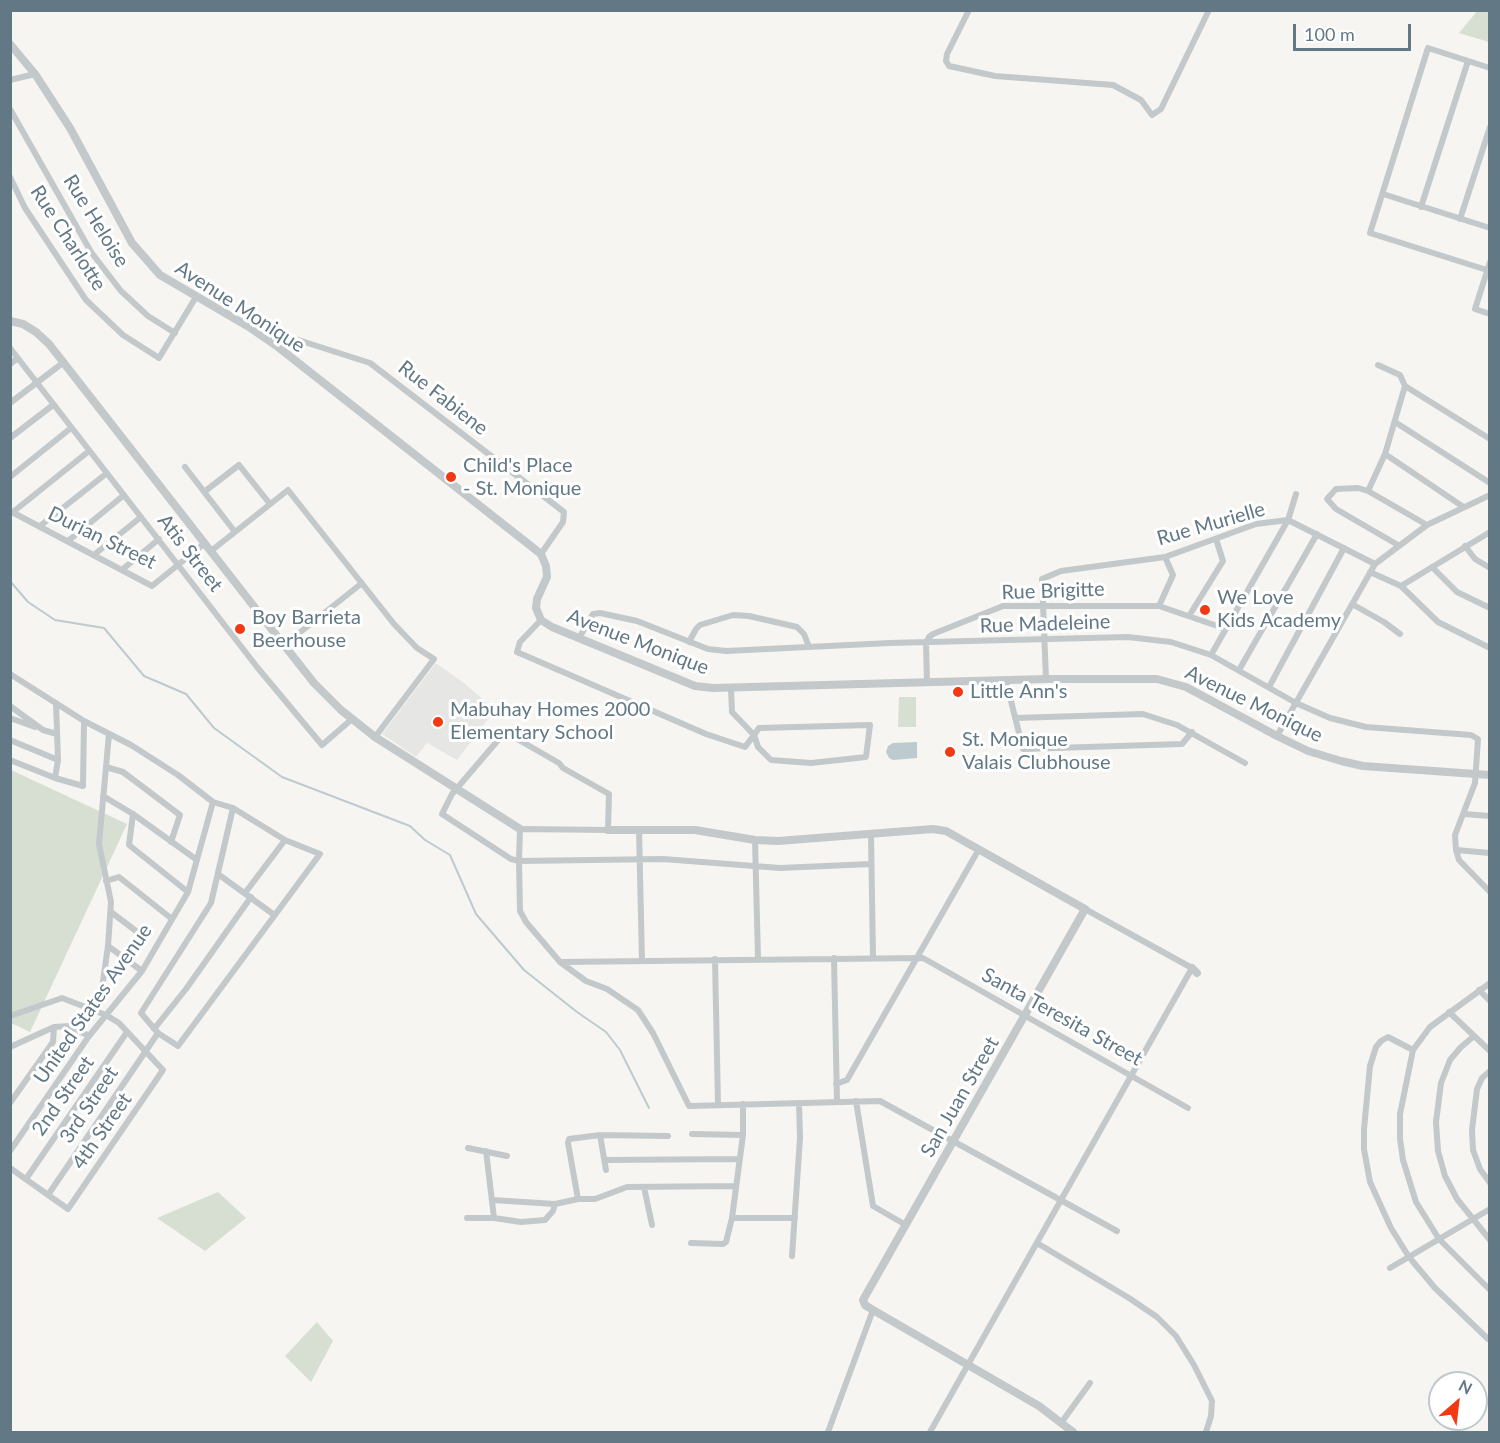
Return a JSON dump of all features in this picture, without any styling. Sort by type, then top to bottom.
[{"type":"street","points":[[969,10],[947,54],[946,61],[950,66],[995,76],[1113,86],[1141,100],[1152,115],[1161,109],[1209,10]]},
{"type":"street","name":"Avenue Monique","points":[[10,44],[35,74],[89,161],[132,243],[160,275],[249,327],[278,347],[541,554],[546,566],[547,577],[537,599],[536,608],[541,620],[552,627],[695,686],[731,689],[1046,679],[1157,679],[1197,692],[1277,736],[1308,750],[1363,765],[1490,775]]},
{"type":"street","points":[[1488,271],[1370,233],[1428,48],[1490,68]]},
{"type":"street","points":[[1421,207],[1468,61]]},
{"type":"street","points":[[10,80],[35,74]]},
{"type":"street","name":"Rue Heloise","points":[[10,109],[91,252],[121,291],[148,316],[175,333]]},
{"type":"street","points":[[1460,219],[1490,127]]},
{"type":"street","name":"Rue Charlotte","points":[[10,177],[25,208],[86,300],[123,335],[159,358],[175,333]]},
{"type":"street","points":[[1383,194],[1490,228]]},
{"type":"street","points":[[1490,262],[1475,309],[1490,314]]},
{"type":"street","points":[[175,333],[196,297]]},
{"type":"street","points":[[10,321],[22,324],[36,332],[64,362],[314,683],[375,737],[520,829],[695,830],[754,840],[778,841],[933,829],[946,831],[1194,971],[930,1432]]},
{"type":"street","name":"Rue Fabiene","points":[[278,347],[292,338],[370,363],[564,512],[563,522],[541,554]]},
{"type":"street","name":"Atis Street","points":[[10,348],[257,667],[322,745],[352,719]]},
{"type":"street","points":[[10,364],[18,358]]},
{"type":"street","points":[[10,404],[64,362]]},
{"type":"street","points":[[1368,491],[1385,454],[1405,386],[1401,375],[1378,365]]},
{"type":"street","points":[[1405,386],[1490,439]]},
{"type":"street","points":[[10,438],[53,405]]},
{"type":"street","points":[[1395,422],[1490,483]]},
{"type":"street","points":[[10,477],[71,428]]},
{"type":"street","points":[[12,511],[89,451]]},
{"type":"street","points":[[1385,454],[1462,506]]},
{"type":"street","points":[[204,492],[239,465],[270,504]]},
{"type":"street","points":[[185,467],[235,532]]},
{"type":"street","points":[[40,526],[107,473]]},
{"type":"street","points":[[1398,545],[1336,509],[1327,499],[1336,489],[1358,488],[1368,491],[1426,525]]},
{"type":"street","points":[[211,551],[288,490],[414,645],[434,659],[375,737]]},
{"type":"street","points":[[1211,655],[1288,520],[1296,494]]},
{"type":"street","points":[[68,541],[124,495]]},
{"type":"street","points":[[1277,736],[1375,564],[1426,525],[1462,506],[1490,495]]},
{"type":"street","name":"Durian Street","points":[[12,511],[152,586],[205,543]]},
{"type":"street","points":[[95,554],[141,517]]},
{"type":"street","name":"Rue Murielle","points":[[1046,679],[1042,579],[1061,571],[1165,556],[1256,524],[1288,520],[1375,564]]},
{"type":"street","points":[[1401,586],[1490,532]]},
{"type":"street","points":[[1239,670],[1317,534]]},
{"type":"street","points":[[123,569],[159,539]]},
{"type":"street","points":[[1189,616],[1223,561],[1216,539]]},
{"type":"street","points":[[1465,546],[1475,559],[1490,568]]},
{"type":"street","points":[[1269,687],[1344,548]]},
{"type":"street","points":[[1159,606],[1173,575],[1165,556]]},
{"type":"street","points":[[1432,567],[1457,592],[1490,608]]},
{"type":"street","points":[[1370,572],[1401,586],[1438,622],[1490,648]]},
{"type":"street","points":[[284,645],[362,583]]},
{"type":"street","points":[[1352,604],[1400,634]]},
{"type":"street","name":"Rue Brigitte","points":[[926,643],[933,634],[1003,606],[1159,606],[1226,629]]},
{"type":"street","name":"Rue Madeleine","points":[[579,638],[593,615],[600,613],[637,621],[708,649],[726,651],[809,646],[1128,638],[1171,642],[1211,655],[1296,703],[1330,718],[1366,727],[1471,735],[1478,739],[1476,774]]},
{"type":"street","points":[[689,642],[700,625],[733,615],[749,616],[797,627],[804,634],[809,646]]},
{"type":"street","points":[[541,620],[520,642],[517,652],[706,734],[745,747],[754,735],[759,728],[870,725],[866,757],[811,763],[771,760],[758,747],[754,735],[732,712],[731,689]]},
{"type":"street","points":[[926,643],[927,682]]},
{"type":"street","points":[[10,674],[84,721],[131,745],[178,775],[213,802],[233,808],[285,840],[320,854],[273,914],[178,1046],[156,1031],[141,1013],[211,903],[233,808]]},
{"type":"street","points":[[1006,681],[1023,749],[1182,744],[1192,732]]},
{"type":"street","points":[[55,778],[58,760],[56,703]]},
{"type":"street","points":[[10,706],[43,730]]},
{"type":"street","points":[[1015,718],[1143,714],[1165,720],[1192,732],[1245,763]]},
{"type":"street","points":[[10,718],[57,734]]},
{"type":"street","points":[[10,760],[55,778],[83,786],[84,721]]},
{"type":"street","points":[[608,830],[609,794],[505,732],[457,789],[442,814],[511,859],[519,861],[685,861],[755,867],[802,868],[871,864]]},
{"type":"street","points":[[102,988],[111,902],[99,844],[109,734]]},
{"type":"street","points":[[10,740],[58,760]]},
{"type":"street","points":[[106,766],[123,772],[180,814],[171,842]]},
{"type":"street","points":[[1476,774],[1476,783],[1455,835],[1456,850],[1459,860],[1489,890]]},
{"type":"street","points":[[103,796],[133,814],[196,860]]},
{"type":"street","name":"United States Avenue","points":[[10,1151],[89,1036],[142,971],[188,892],[213,802]]},
{"type":"street","points":[[133,814],[129,845],[188,892]]},
{"type":"street","points":[[1464,814],[1490,816]]},
{"type":"street","points":[[520,829],[520,910],[526,922],[560,962],[586,981],[607,988],[638,1010],[653,1033],[689,1106],[880,1101],[1117,1231]]},
{"type":"street","points":[[639,829],[642,961]]},
{"type":"street","points":[[871,835],[873,957]]},
{"type":"street","points":[[156,1031],[285,840]]},
{"type":"street","points":[[754,840],[758,959]]},
{"type":"street","points":[[836,1084],[847,1080],[979,849]]},
{"type":"street","points":[[1456,850],[1490,853]]},
{"type":"street","points":[[218,874],[273,914]]},
{"type":"street","points":[[106,881],[119,877],[172,919]]},
{"type":"street","name":"San Juan Street","points":[[873,1310],[865,1305],[863,1300],[1085,909]]},
{"type":"street","points":[[111,912],[136,931]]},
{"type":"street","points":[[108,945],[142,971]]},
{"type":"street","points":[[560,962],[918,957]]},
{"type":"street","name":"Santa Teresita Street","points":[[918,957],[1188,1108]]},
{"type":"street","points":[[834,958],[837,1102]]},
{"type":"street","points":[[715,959],[718,1105]]},
{"type":"street","points":[[1490,983],[1430,1027],[1413,1050],[1400,1114],[1400,1140],[1408,1182],[1416,1203],[1439,1239],[1490,1290]]},
{"type":"street","points":[[1479,990],[1490,1001]]},
{"type":"street","points":[[10,1016],[62,998],[106,1015],[128,1032],[146,1051]]},
{"type":"street","points":[[1449,1012],[1490,1052]]},
{"type":"street","points":[[10,1047],[54,1027],[70,1026],[89,1036]]},
{"type":"street","points":[[10,1103],[52,1042],[54,1027]]},
{"type":"street","name":"3rd Street","points":[[48,1195],[146,1051],[156,1031]]},
{"type":"street","name":"2nd Street","points":[[26,1179],[128,1032]]},
{"type":"street","points":[[1474,1036],[1450,1060],[1441,1083],[1436,1122],[1438,1150],[1445,1176],[1457,1199],[1490,1240]]},
{"type":"street","points":[[1413,1050],[1388,1037],[1376,1047],[1370,1066],[1364,1129],[1364,1149],[1370,1182],[1391,1228],[1409,1257],[1435,1288],[1488,1339]]},
{"type":"street","name":"4th Street","points":[[48,1195],[68,1209],[163,1070],[146,1051]]},
{"type":"street","points":[[1490,1071],[1482,1078],[1477,1089],[1472,1130],[1473,1150],[1480,1169],[1490,1183]]},
{"type":"street","points":[[856,1101],[873,1206],[906,1225]]},
{"type":"street","points":[[792,1256],[800,1138],[800,1103]]},
{"type":"street","points":[[691,1243],[723,1244],[726,1242],[736,1186],[743,1104]]},
{"type":"street","points":[[692,1134],[742,1135]]},
{"type":"street","points":[[600,1135],[606,1170]]},
{"type":"street","points":[[578,1199],[569,1139],[600,1135],[668,1136]]},
{"type":"street","points":[[468,1148],[507,1156]]},
{"type":"street","points":[[486,1151],[494,1218]]},
{"type":"street","points":[[605,1160],[739,1158]]},
{"type":"street","points":[[10,1168],[48,1195]]},
{"type":"street","points":[[492,1200],[555,1204],[578,1199],[595,1199],[627,1187],[736,1186]]},
{"type":"street","points":[[644,1187],[652,1225]]},
{"type":"street","points":[[467,1218],[545,1220],[553,1211],[555,1204]]},
{"type":"street","points":[[1390,1268],[1490,1209]]},
{"type":"street","points":[[732,1218],[795,1218]]},
{"type":"street","points":[[1037,1242],[1130,1298],[1157,1317],[1176,1336],[1212,1401],[1211,1416],[1206,1432]]},
{"type":"street","points":[[828,1432],[873,1310],[1027,1399],[1073,1432]]},
{"type":"street","points":[[1061,1423],[1090,1383]]},
{"type":"shaded area","points":[[1478,10],[1489,11],[1489,42],[1459,33]]},
{"type":"shaded area","name":"Mabuhay Homes 2000 Elementary School","points":[[436,663],[464,683],[495,710],[457,760],[427,743],[416,757],[382,734]]},
{"type":"shaded area","points":[[899,697],[916,697],[916,727],[898,727]]},
{"type":"shaded area","points":[[917,742],[917,758],[893,760],[886,752],[888,746],[893,743]]},
{"type":"shaded area","points":[[11,770],[127,824],[30,1032],[11,1023]]},
{"type":"shaded area","points":[[218,1192],[246,1218],[205,1251],[157,1218]]},
{"type":"shaded area","points":[[317,1322],[333,1341],[311,1382],[285,1356]]},
{"type":"waterway","points":[[10,581],[28,602],[55,620],[104,628],[144,676],[186,694],[214,728],[282,777],[410,826],[425,840],[450,855],[476,914],[524,970],[606,1032],[620,1050],[649,1108]]},
{"type":"place","name":"Child's Place - St. Monique","points":[[451,477]]},
{"type":"place","name":"We Love Kids Academy","points":[[1205,610]]},
{"type":"place","name":"Boy Barrieta Beerhouse","points":[[240,629]]},
{"type":"place","name":"Little Ann's","points":[[958,692]]},
{"type":"place","name":"Mabuhay Homes 2000 Elementary School","points":[[438,722]]},
{"type":"place","name":"St. Monique Valais Clubhouse","points":[[950,752]]}]
